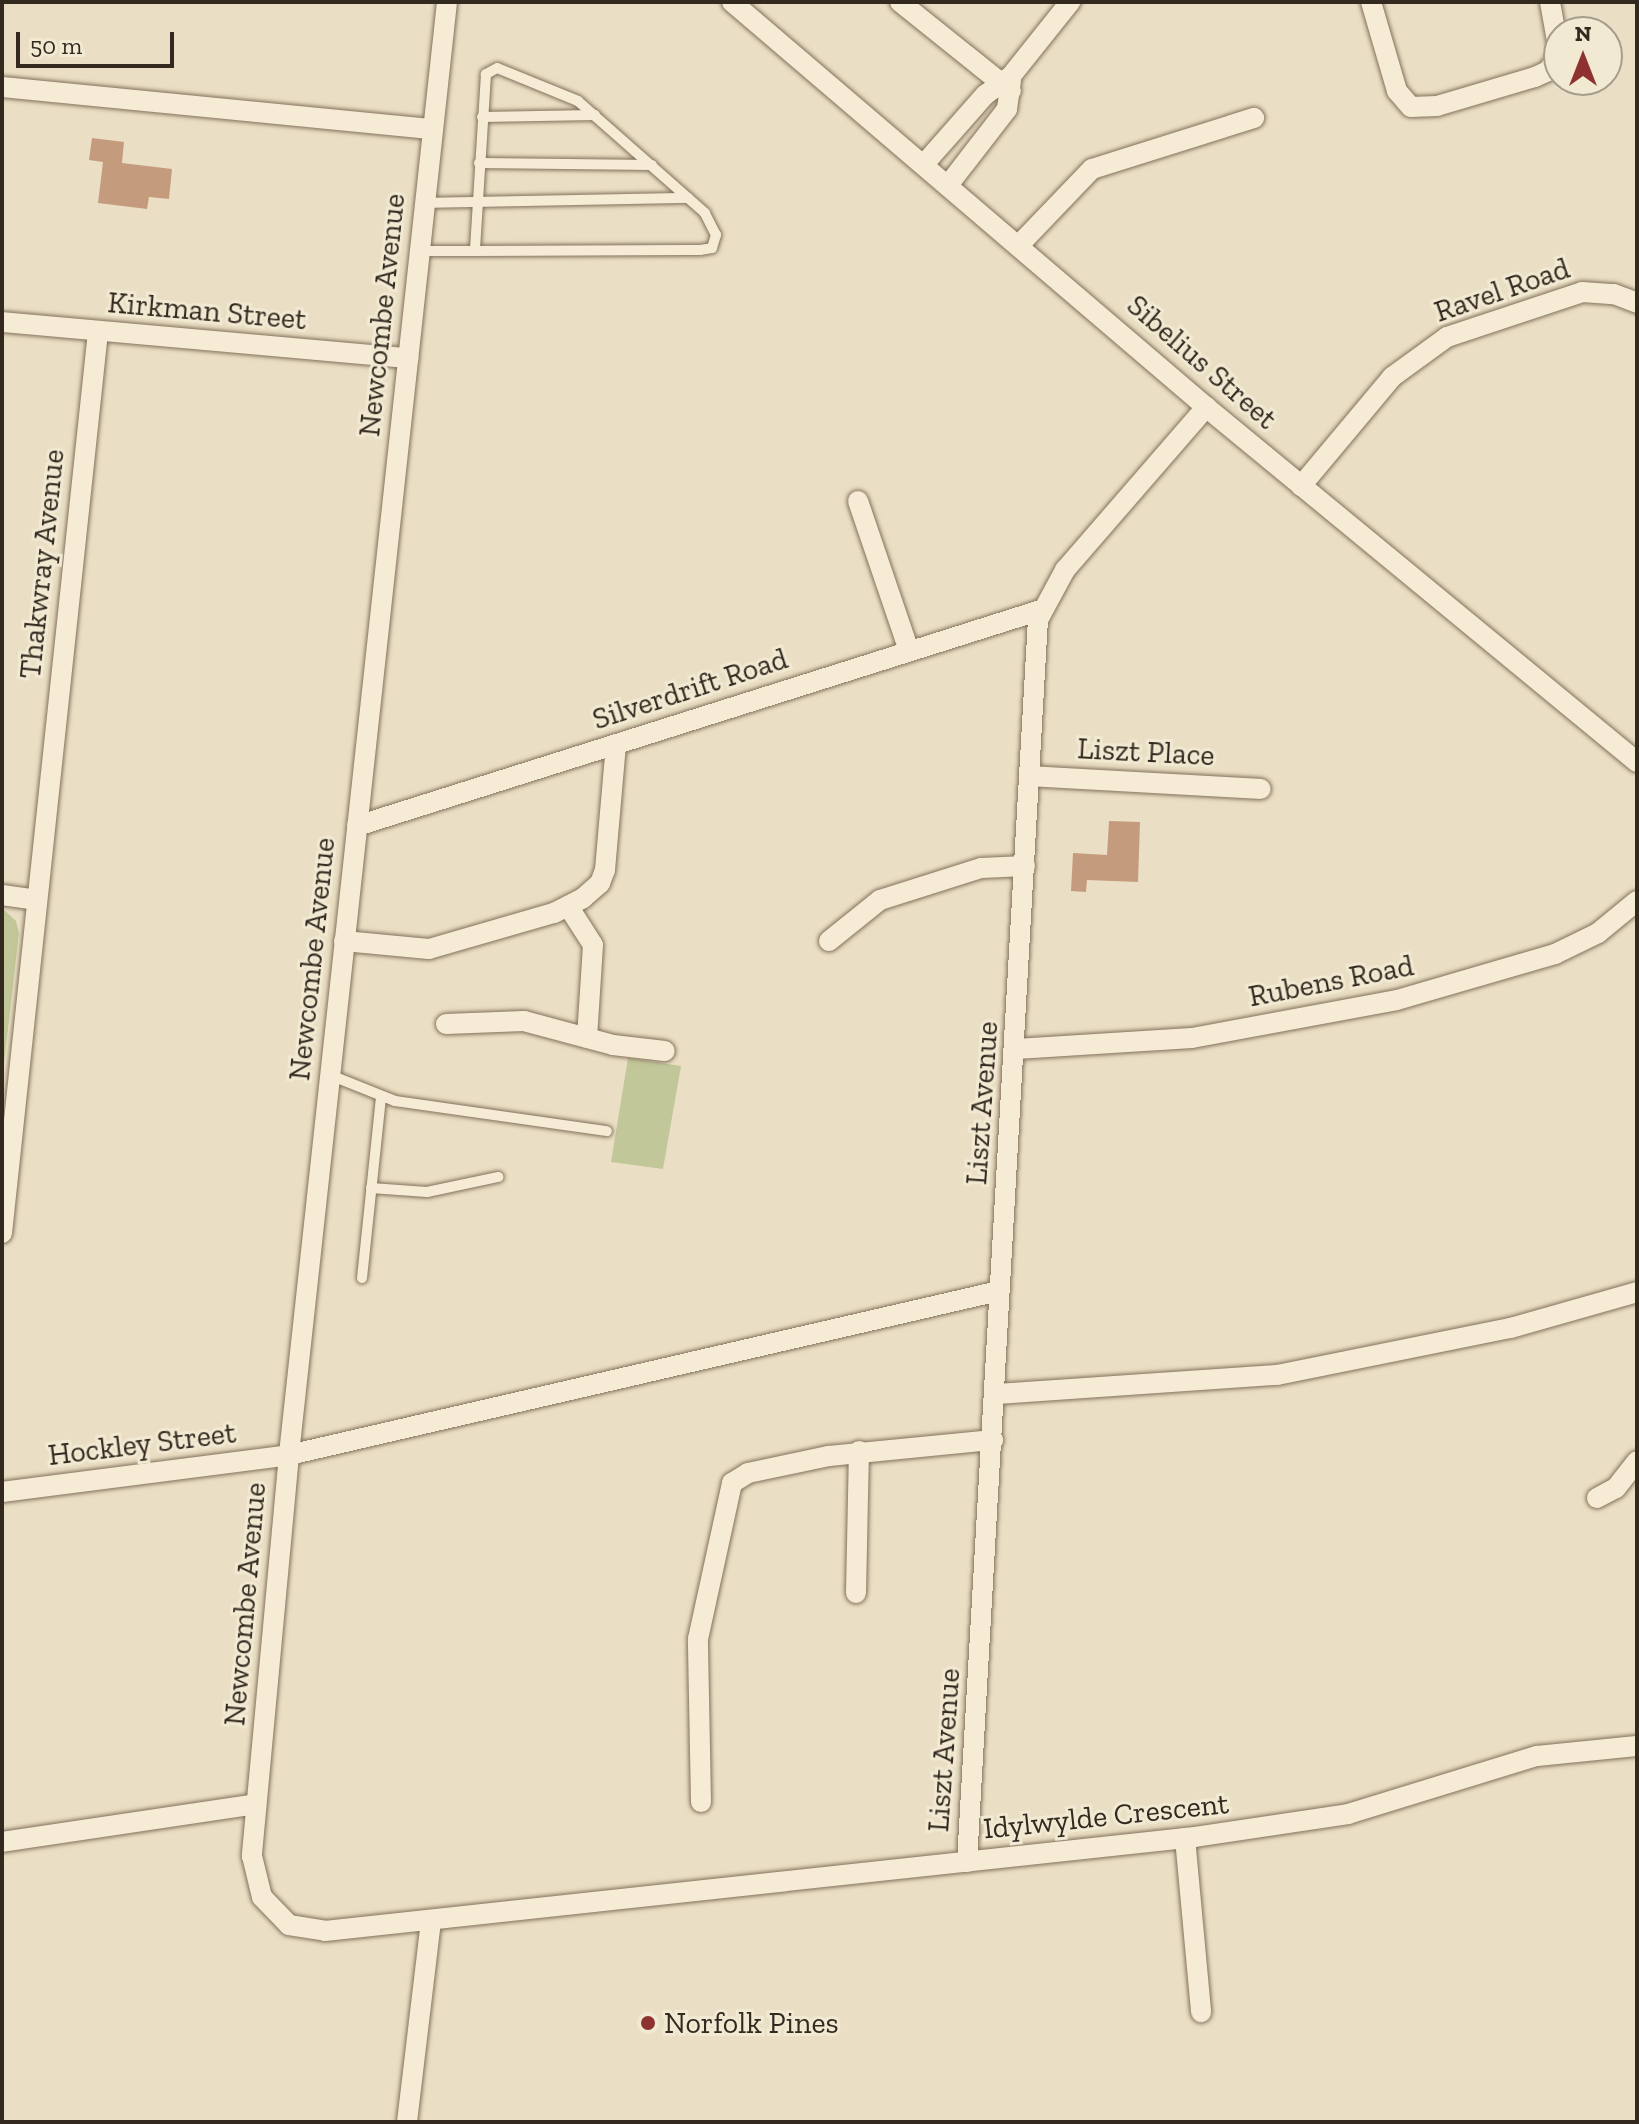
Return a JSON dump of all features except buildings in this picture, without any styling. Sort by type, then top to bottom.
[{"type":"street","name":"Newcombe Avenue","points":[[277,1916],[254,1881],[256,1804],[289,1455],[447,2]]},
{"type":"street","name":"Sibelius Street","points":[[732,2],[1020,244],[1206,407],[1637,762]]},
{"type":"street","points":[[900,2],[1007,83]]},
{"type":"street","points":[[925,163],[1007,83],[1070,2]]},
{"type":"street","points":[[1371,2],[1397,91],[1411,107],[1437,106],[1543,73]]},
{"type":"street","points":[[949,184],[1007,109],[1007,83]]},
{"type":"street","points":[[2,87],[433,129]]},
{"type":"street","points":[[1020,244],[1092,169],[1254,118]]},
{"type":"street","name":"Ravel Road","points":[[1301,486],[1392,377],[1447,337],[1582,292],[1614,294],[1637,303]]},
{"type":"street","name":"Kirkman Street","points":[[2,322],[408,358]]},
{"type":"street","name":"Thakwray Avenue","points":[[2,1233],[98,332]]},
{"type":"street","name":"Liszt Avenue","points":[[967,1862],[1041,610],[1073,560],[1206,407]]},
{"type":"street","points":[[858,501],[909,651]]},
{"type":"street","name":"Silverdrift Road","points":[[357,826],[1041,610]]},
{"type":"street","points":[[344,941],[429,949],[568,906],[600,883],[605,870],[616,744]]},
{"type":"street","name":"Liszt Place","points":[[1029,776],[1261,789]]},
{"type":"street","points":[[829,941],[880,900],[981,868],[1025,866]]},
{"type":"street","points":[[2,895],[36,900]]},
{"type":"street","name":"Rubens Road","points":[[1016,1049],[1179,1040],[1397,1000],[1555,954],[1598,933],[1637,901]]},
{"type":"street","points":[[568,906],[593,945],[587,1038]]},
{"type":"street","points":[[446,1024],[524,1021],[587,1038],[665,1051]]},
{"type":"street","name":"Hockley Street","points":[[2,1492],[289,1455],[999,1291]]},
{"type":"street","points":[[996,1394],[1277,1375],[1511,1328],[1637,1292]]},
{"type":"street","points":[[701,1802],[698,1639],[725,1495],[748,1473],[859,1451],[993,1440]]},
{"type":"street","points":[[856,1593],[859,1451]]},
{"type":"street","points":[[1597,1498],[1616,1488],[1637,1461]]},
{"type":"street","name":"Idylwylde Crescent","points":[[277,1916],[301,1930],[325,1931],[1185,1838],[1348,1814],[1537,1756],[1637,1746]]},
{"type":"street","points":[[2,1842],[256,1804]]},
{"type":"street","points":[[1185,1838],[1201,2012]]},
{"type":"street","points":[[407,2122],[431,1920]]},
{"type":"lane","points":[[419,251],[475,251],[712,248],[713,223],[595,115],[555,87],[497,68],[486,74],[475,251]]},
{"type":"lane","points":[[482,117],[595,115]]},
{"type":"lane","points":[[479,163],[652,165]]},
{"type":"lane","points":[[425,203],[688,198]]},
{"type":"lane","points":[[330,1075],[381,1097],[607,1131]]},
{"type":"lane","points":[[362,1278],[381,1097]]},
{"type":"lane","points":[[371,1188],[427,1192],[498,1177]]},
{"type":"green space","points":[[2,908],[16,921],[19,933],[2,1081]]},
{"type":"green space","points":[[628,1058],[681,1066],[663,1169],[611,1162]]},
{"type":"place","name":"Norfolk Pines","points":[[648,2023]]}]
